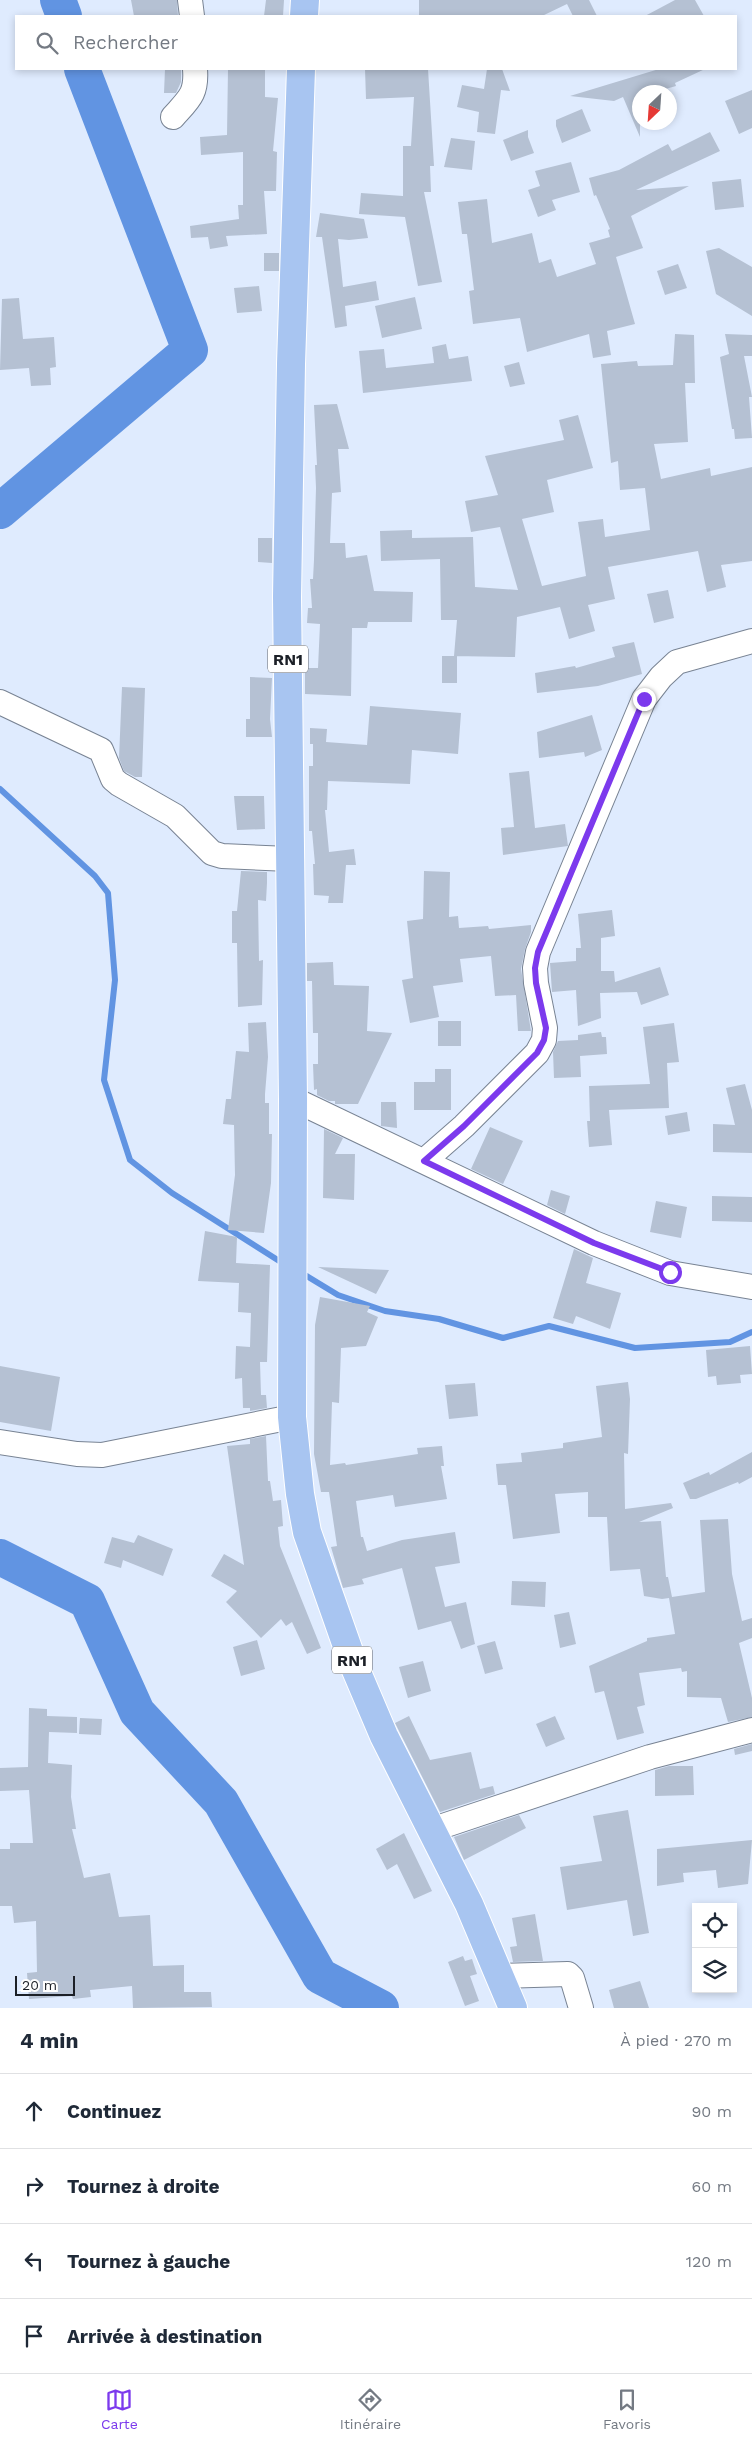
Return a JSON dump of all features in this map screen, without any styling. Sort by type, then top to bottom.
[{"type":"highway","points":[[304,15],[305,0]]},
{"type":"highway","name":"RN1","points":[[300,70],[291,364],[288,597],[289,859],[293,1100],[292,1417],[300,1494],[307,1532],[314,1556],[353,1663],[384,1736],[469,1904],[514,2008]]},
{"type":"street","points":[[190,0],[192,15]]},
{"type":"street","points":[[173,117],[193,95],[196,84],[195,70]]},
{"type":"street","points":[[424,1161],[464,1126],[537,1053],[544,1040],[546,1028],[535,968],[538,952],[644,699],[661,676],[677,662],[752,642]]},
{"type":"street","points":[[0,702],[96,747],[100,750],[114,779],[119,784],[175,816],[212,853],[222,856],[289,859]]},
{"type":"street","points":[[293,1100],[594,1243],[661,1269],[694,1278],[752,1287]]},
{"type":"street","points":[[0,1442],[77,1454],[102,1455],[292,1417]]},
{"type":"street","points":[[430,1830],[650,1757],[752,1730]]},
{"type":"street","points":[[501,1976],[568,1974],[572,1978],[581,2008]]},
{"type":"building","points":[[131,0],[177,0],[178,15],[134,15]]},
{"type":"building","points":[[266,0],[284,0],[283,15],[264,15]]},
{"type":"building","points":[[419,0],[589,0],[596,15],[572,15],[567,4],[544,15],[419,15]]},
{"type":"building","points":[[675,0],[695,0],[703,15],[647,15]]},
{"type":"building","points":[[165,70],[181,70],[181,82],[176,93],[164,93]]},
{"type":"building","points":[[228,70],[265,70],[265,97],[278,98],[273,151],[277,152],[276,191],[264,191],[267,234],[226,236],[228,246],[210,249],[208,237],[191,238],[190,226],[239,219],[238,205],[243,205],[243,152],[201,155],[200,137],[227,135]]},
{"type":"building","points":[[365,70],[428,70],[434,166],[430,166],[431,192],[424,192],[442,282],[418,286],[405,217],[359,214],[361,193],[403,196],[403,146],[411,146],[414,97],[366,99]]},
{"type":"building","points":[[487,70],[502,70],[510,91],[501,90],[495,134],[477,132],[479,112],[457,107],[462,85],[484,89]]},
{"type":"building","points":[[656,70],[703,70],[675,83],[676,85],[632,85],[632,118],[623,97],[614,101],[570,96]]},
{"type":"building","points":[[752,90],[752,128],[739,134],[725,101]]},
{"type":"building","points":[[582,109],[591,131],[562,143],[556,126],[556,120]]},
{"type":"building","points":[[528,130],[528,137],[534,153],[511,161],[503,140]]},
{"type":"building","points":[[710,132],[720,151],[636,190],[689,186],[631,216],[643,248],[616,257],[635,324],[607,331],[611,355],[593,358],[589,334],[527,352],[520,318],[473,324],[469,291],[474,290],[467,234],[462,234],[458,202],[487,199],[492,243],[532,233],[539,263],[551,259],[557,277],[596,264],[589,243],[610,237],[608,230],[610,229],[596,195],[594,196],[589,178],[619,170],[668,144],[672,151]]},
{"type":"building","points":[[451,138],[475,141],[472,170],[444,167]]},
{"type":"building","points":[[571,162],[580,192],[552,200],[556,210],[538,217],[528,190],[540,186],[535,171]]},
{"type":"building","points":[[741,179],[744,207],[715,210],[712,182]]},
{"type":"building","points":[[320,213],[364,219],[368,238],[338,239],[343,287],[376,281],[379,300],[345,306],[347,326],[335,328],[322,237],[316,237]]},
{"type":"building","points":[[719,248],[752,267],[752,316],[716,294],[706,251]]},
{"type":"building","points":[[264,253],[279,253],[279,271],[264,271]]},
{"type":"building","points":[[678,264],[687,288],[665,295],[657,271]]},
{"type":"building","points":[[259,286],[262,311],[237,313],[234,288]]},
{"type":"building","points":[[415,297],[422,329],[382,338],[375,306]]},
{"type":"building","points":[[19,298],[23,339],[54,337],[56,367],[50,368],[51,385],[31,386],[29,368],[0,370],[2,299]]},
{"type":"building","points":[[675,334],[694,335],[695,383],[685,383],[688,442],[654,444],[661,479],[710,468],[711,476],[752,467],[752,561],[721,565],[726,587],[707,592],[698,551],[608,567],[615,599],[588,605],[595,631],[569,639],[560,607],[517,617],[515,657],[454,656],[457,620],[441,620],[440,559],[381,561],[380,531],[412,530],[412,538],[473,537],[475,587],[518,590],[500,527],[471,532],[465,501],[498,495],[485,456],[564,440],[559,420],[578,415],[593,468],[547,480],[554,512],[522,519],[542,586],[586,576],[578,522],[603,519],[605,537],[650,530],[645,488],[620,490],[618,461],[611,463],[601,364],[637,361],[638,366],[673,365]]},
{"type":"building","points":[[725,334],[752,335],[752,356],[744,356],[752,397],[749,397],[752,438],[735,439],[734,429],[732,429],[720,357],[729,354]]},
{"type":"building","points":[[446,344],[449,359],[468,356],[472,381],[363,393],[359,351],[384,349],[386,368],[434,363],[432,347]]},
{"type":"building","points":[[519,362],[525,384],[510,387],[504,366]]},
{"type":"building","points":[[337,404],[349,449],[338,449],[341,492],[332,493],[330,543],[345,543],[346,558],[367,555],[374,591],[413,592],[412,622],[368,622],[367,628],[352,628],[351,696],[305,694],[305,668],[318,668],[320,624],[307,623],[308,608],[312,608],[310,579],[313,579],[314,560],[315,465],[317,465],[314,405]]},
{"type":"building","points":[[258,538],[272,538],[272,563],[258,562]]},
{"type":"building","points":[[668,590],[674,618],[654,623],[647,594]]},
{"type":"building","points":[[634,642],[642,674],[598,686],[537,693],[535,673],[575,666],[576,668],[615,657],[612,647]]},
{"type":"building","points":[[442,656],[457,656],[457,683],[442,683]]},
{"type":"building","points":[[250,677],[272,678],[270,719],[272,737],[246,737],[246,719],[250,719]]},
{"type":"building","points":[[122,687],[145,688],[142,777],[135,777],[124,771],[119,758]]},
{"type":"building","points":[[370,706],[461,713],[458,754],[412,750],[410,784],[328,781],[327,810],[325,810],[329,852],[354,849],[356,865],[346,865],[343,903],[328,903],[329,896],[314,895],[313,864],[315,864],[312,831],[309,831],[309,766],[313,766],[313,744],[310,744],[310,728],[327,729],[326,742],[367,745]]},
{"type":"building","points":[[592,715],[602,750],[585,757],[584,752],[539,758],[537,732]]},
{"type":"building","points":[[529,771],[535,828],[565,824],[568,846],[503,855],[501,828],[514,827],[509,773]]},
{"type":"building","points":[[234,796],[264,796],[265,829],[237,830]]},
{"type":"building","points":[[241,871],[267,872],[267,883],[266,901],[258,900],[259,961],[263,960],[262,1005],[238,1007],[237,943],[232,943],[232,911],[237,911]]},
{"type":"building","points":[[424,871],[450,872],[449,917],[458,916],[459,928],[488,926],[489,929],[531,925],[531,932],[521,969],[531,1031],[518,1031],[516,995],[495,996],[491,956],[460,959],[463,982],[433,986],[439,1017],[410,1023],[402,980],[413,978],[407,921],[423,919]]},
{"type":"building","points":[[612,910],[615,936],[601,938],[601,971],[614,971],[615,982],[660,967],[669,995],[641,1005],[637,992],[600,993],[601,1018],[578,1026],[576,990],[552,992],[550,963],[576,961],[576,948],[581,948],[578,914]]},
{"type":"building","points":[[333,962],[334,985],[369,986],[367,1031],[392,1033],[358,1104],[335,1104],[335,1101],[329,1101],[317,1095],[317,1089],[314,1090],[313,1064],[318,1064],[318,1033],[313,1033],[312,981],[307,981],[307,963]]},
{"type":"building","points":[[438,1021],[461,1021],[461,1046],[438,1046]]},
{"type":"building","points":[[266,1022],[268,1057],[265,1103],[269,1103],[269,1134],[272,1134],[271,1183],[264,1233],[228,1230],[235,1175],[234,1125],[223,1124],[226,1099],[231,1099],[236,1051],[249,1052],[248,1023]]},
{"type":"building","points":[[674,1023],[679,1062],[667,1063],[669,1108],[609,1110],[612,1145],[589,1147],[587,1121],[590,1121],[589,1086],[650,1084],[643,1027]]},
{"type":"building","points":[[601,1032],[602,1037],[606,1037],[607,1054],[580,1056],[581,1077],[554,1078],[553,1052],[558,1041],[578,1040],[578,1035]]},
{"type":"building","points":[[435,1069],[451,1069],[451,1110],[414,1110],[414,1082],[435,1082]]},
{"type":"building","points":[[745,1084],[752,1110],[752,1153],[713,1152],[713,1124],[735,1125],[726,1088]]},
{"type":"building","points":[[381,1102],[396,1102],[397,1128],[381,1126]]},
{"type":"building","points":[[687,1112],[690,1131],[668,1135],[665,1116]]},
{"type":"building","points":[[490,1127],[523,1141],[503,1184],[471,1169]]},
{"type":"building","points":[[324,1129],[343,1138],[335,1154],[355,1154],[354,1200],[323,1198]]},
{"type":"building","points":[[551,1190],[570,1196],[565,1214],[547,1205]]},
{"type":"building","points":[[712,1196],[752,1197],[752,1222],[712,1221]]},
{"type":"building","points":[[656,1201],[687,1207],[681,1238],[650,1232]]},
{"type":"building","points":[[205,1231],[237,1237],[236,1263],[270,1265],[267,1362],[260,1362],[261,1395],[266,1395],[267,1408],[250,1411],[250,1408],[243,1408],[242,1378],[235,1379],[236,1346],[250,1347],[251,1313],[238,1312],[239,1283],[198,1281]]},
{"type":"building","points":[[574,1249],[593,1258],[586,1283],[621,1293],[610,1329],[576,1316],[573,1324],[553,1318]]},
{"type":"building","points":[[318,1267],[389,1270],[376,1294]]},
{"type":"building","points":[[320,1297],[370,1306],[367,1312],[378,1317],[366,1346],[341,1348],[339,1403],[332,1402],[330,1465],[345,1463],[346,1465],[418,1454],[417,1448],[442,1446],[444,1466],[441,1466],[447,1499],[395,1507],[393,1495],[356,1501],[361,1537],[363,1537],[367,1551],[402,1540],[455,1532],[460,1563],[435,1567],[445,1607],[466,1602],[475,1644],[461,1649],[451,1621],[418,1630],[402,1568],[362,1579],[364,1584],[343,1588],[331,1547],[337,1546],[329,1492],[321,1492],[314,1454],[315,1325]]},
{"type":"building","points":[[750,1346],[752,1374],[740,1375],[741,1383],[717,1385],[716,1376],[708,1377],[706,1350]]},
{"type":"building","points":[[0,1366],[60,1377],[51,1431],[0,1422]]},
{"type":"building","points":[[628,1382],[630,1399],[628,1454],[624,1453],[625,1509],[671,1503],[673,1508],[639,1522],[661,1521],[666,1577],[668,1577],[672,1597],[705,1592],[700,1520],[728,1519],[732,1574],[742,1621],[752,1618],[752,1638],[739,1643],[752,1698],[752,1717],[728,1722],[721,1698],[687,1697],[687,1671],[682,1672],[681,1668],[639,1673],[645,1705],[637,1707],[644,1733],[617,1740],[604,1691],[595,1693],[589,1666],[647,1641],[647,1638],[675,1634],[669,1598],[662,1599],[644,1596],[640,1569],[610,1571],[607,1517],[588,1517],[588,1492],[555,1494],[560,1533],[513,1539],[506,1485],[498,1485],[496,1464],[522,1462],[521,1453],[563,1448],[563,1443],[602,1437],[596,1386]]},
{"type":"building","points":[[475,1383],[478,1416],[449,1419],[445,1385]]},
{"type":"building","points":[[266,1436],[268,1481],[270,1481],[273,1501],[281,1500],[283,1526],[278,1527],[280,1546],[321,1648],[307,1654],[292,1622],[286,1626],[281,1619],[261,1638],[226,1602],[237,1591],[211,1576],[224,1554],[244,1565],[227,1446],[250,1444],[250,1439]]},
{"type":"building","points":[[752,1452],[752,1477],[739,1484],[738,1482],[696,1499],[690,1499],[683,1483],[709,1472],[710,1475]]},
{"type":"building","points":[[138,1535],[173,1549],[163,1576],[123,1560],[121,1568],[104,1563],[112,1537],[134,1543]]},
{"type":"building","points":[[512,1581],[546,1582],[545,1607],[511,1605]]},
{"type":"building","points":[[569,1612],[576,1644],[560,1648],[554,1615]]},
{"type":"building","points":[[257,1640],[265,1669],[241,1676],[233,1647]]},
{"type":"building","points":[[495,1641],[503,1669],[485,1674],[477,1646]]},
{"type":"building","points":[[423,1661],[431,1691],[408,1698],[399,1667]]},
{"type":"building","points":[[29,1708],[47,1709],[47,1716],[77,1717],[77,1733],[49,1732],[48,1763],[72,1765],[71,1797],[76,1829],[72,1829],[84,1878],[110,1873],[119,1917],[150,1915],[153,1966],[184,1965],[184,1992],[211,1992],[212,2007],[133,2008],[132,1986],[90,1990],[91,1997],[73,1999],[72,1996],[29,1999],[27,1973],[37,1972],[36,1921],[14,1923],[12,1906],[0,1906],[0,1849],[10,1849],[10,1843],[33,1843],[29,1790],[0,1791],[0,1768],[28,1767]]},
{"type":"building","points":[[409,1716],[430,1760],[471,1752],[480,1789],[493,1786],[495,1794],[440,1812],[395,1723]]},
{"type":"building","points":[[555,1716],[565,1739],[546,1747],[536,1724]]},
{"type":"building","points":[[80,1718],[102,1719],[101,1735],[79,1734]]},
{"type":"building","points":[[752,1744],[752,1751],[735,1755],[734,1749]]},
{"type":"building","points":[[669,1766],[693,1766],[694,1795],[655,1796],[655,1770]]},
{"type":"building","points":[[628,1810],[649,1933],[633,1936],[627,1900],[567,1910],[560,1867],[602,1861],[593,1816]]},
{"type":"building","points":[[519,1815],[526,1828],[464,1860],[454,1837]]},
{"type":"building","points":[[404,1833],[432,1891],[414,1899],[397,1864],[387,1870],[376,1849]]},
{"type":"building","points":[[752,1840],[748,1884],[718,1888],[716,1870],[683,1873],[684,1882],[657,1886],[657,1849]]},
{"type":"building","points":[[535,1914],[543,1961],[513,1962],[510,1947],[517,1946],[512,1918]]},
{"type":"building","points":[[463,1956],[465,1961],[472,1959],[477,1974],[470,1976],[479,2001],[465,2006],[448,1962]]},
{"type":"building","points":[[640,1981],[649,2008],[614,2008],[609,1990]]},
{"type":"waterway","points":[[58,0],[64,15]]},
{"type":"waterway","points":[[0,511],[190,350],[82,70]]},
{"type":"waterway","points":[[0,789],[95,876],[108,893],[115,980],[104,1080],[130,1160],[172,1193],[284,1264]]},
{"type":"waterway","points":[[300,1272],[338,1295],[385,1311],[439,1319],[503,1338],[549,1326],[635,1348],[730,1342],[752,1332]]},
{"type":"waterway","points":[[0,1557],[87,1601],[137,1712],[221,1802],[320,1976],[381,2008]]},
{"type":"route","points":[[644,699],[538,952],[535,968],[536,983],[546,1028],[544,1040],[537,1053],[464,1126],[424,1161],[594,1243],[670,1272]]}]
